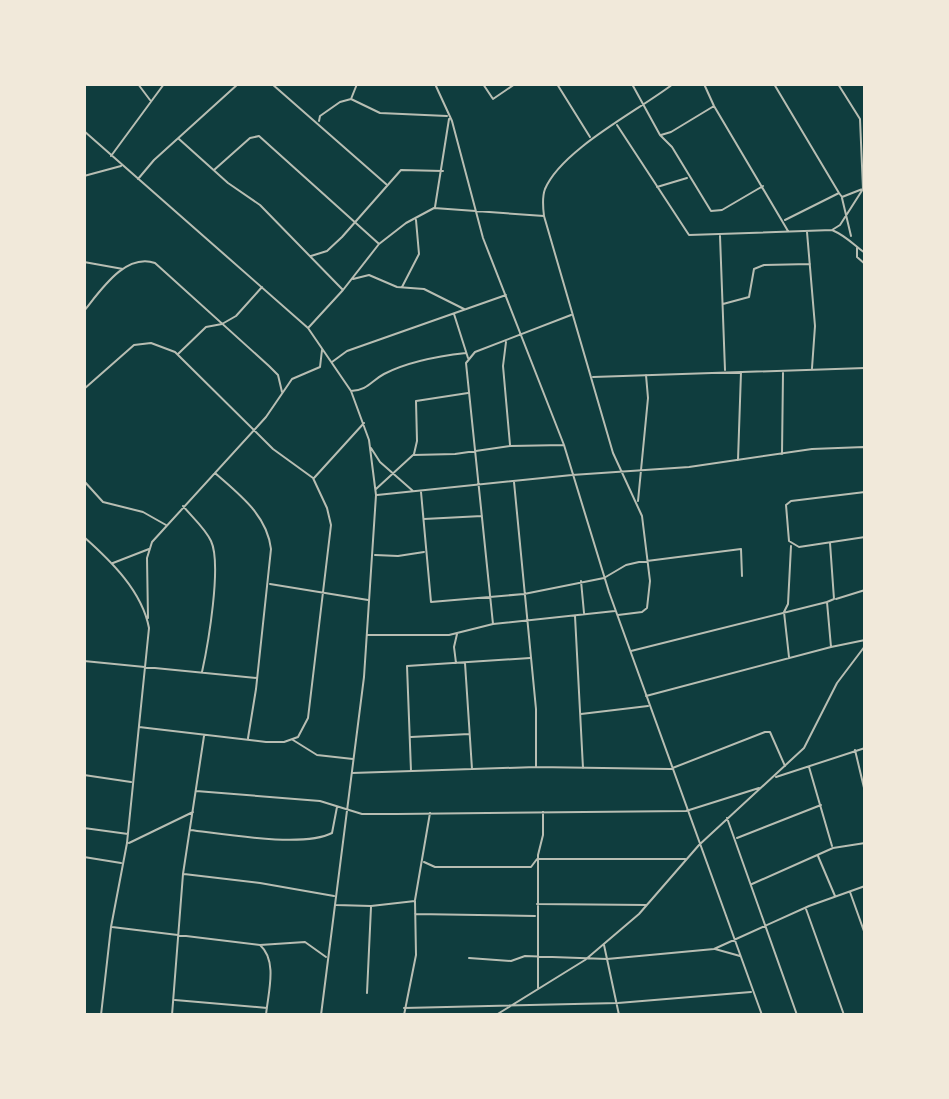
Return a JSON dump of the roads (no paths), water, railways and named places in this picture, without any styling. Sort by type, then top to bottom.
[{"type":"street","points":[[138,84],[151,101]]},
{"type":"street","points":[[111,156],[164,84]]},
{"type":"street","points":[[138,179],[238,84]]},
{"type":"street","points":[[272,84],[387,185]]},
{"type":"street","points":[[351,99],[357,84]]},
{"type":"street","points":[[435,84],[449,117],[483,238],[523,334],[564,445],[604,578],[670,769],[762,1015]]},
{"type":"street","points":[[483,84],[494,99],[515,84]]},
{"type":"street","points":[[557,84],[591,138]]},
{"type":"street","points":[[632,84],[660,135],[672,147],[688,178],[713,212],[763,186]]},
{"type":"street","points":[[638,503],[613,453],[544,216],[545,190],[591,138],[644,107],[673,84]]},
{"type":"street","points":[[704,84],[714,106],[784,221],[788,232]]},
{"type":"street","points":[[774,84],[842,197],[858,257],[865,264]]},
{"type":"street","points":[[832,230],[846,216],[864,189],[860,120],[838,84]]},
{"type":"street","points":[[319,123],[320,116],[340,102],[351,99],[380,113],[449,117]]},
{"type":"street","points":[[660,135],[671,132],[714,106]]},
{"type":"street","points":[[434,208],[443,171],[449,117]]},
{"type":"street","points":[[616,124],[689,235],[832,230],[852,238]]},
{"type":"street","points":[[84,131],[308,328],[351,391],[364,422],[376,489],[373,555],[352,773],[321,1015]]},
{"type":"street","points":[[213,170],[250,138],[260,136],[379,244]]},
{"type":"street","points":[[179,139],[213,170],[260,205],[343,290]]},
{"type":"street","points":[[84,176],[122,165]]},
{"type":"street","points":[[310,256],[327,251],[404,168],[443,171]]},
{"type":"street","points":[[657,187],[688,178]]},
{"type":"street","points":[[842,197],[864,189]]},
{"type":"street","points":[[784,221],[839,193]]},
{"type":"street","points":[[308,328],[343,290],[379,244],[434,208],[544,216]]},
{"type":"street","points":[[402,288],[419,254],[416,218]]},
{"type":"street","points":[[807,232],[815,326],[812,369]]},
{"type":"street","points":[[720,235],[725,371]]},
{"type":"street","points":[[857,247],[865,253]]},
{"type":"street","points":[[84,311],[100,290],[124,270],[139,261],[155,263],[270,366],[278,375],[282,392]]},
{"type":"street","points":[[84,262],[90,266],[124,270]]},
{"type":"street","points":[[722,304],[749,298],[754,269],[764,265],[810,264]]},
{"type":"street","points":[[84,270],[90,266]]},
{"type":"street","points":[[352,279],[373,275],[402,288],[424,289],[464,309]]},
{"type":"street","points":[[177,354],[206,327],[222,324],[243,309],[263,286]]},
{"type":"street","points":[[332,362],[347,351],[507,294]]},
{"type":"street","points":[[454,313],[468,358],[469,393],[493,624]]},
{"type":"street","points":[[468,358],[572,314]]},
{"type":"street","points":[[506,340],[503,366],[510,446]]},
{"type":"street","points":[[84,389],[134,345],[151,343],[177,354],[273,449],[314,479],[327,508],[331,526],[308,718],[303,731],[292,739],[276,742],[139,727]]},
{"type":"street","points":[[102,1015],[111,927],[127,844],[147,667],[146,574],[150,548],[166,525],[254,429],[292,379],[320,367],[322,346]]},
{"type":"street","points":[[351,391],[363,390],[383,374],[433,357],[466,353]]},
{"type":"street","points":[[592,377],[865,368]]},
{"type":"street","points":[[738,460],[741,371]]},
{"type":"street","points":[[782,453],[783,372]]},
{"type":"street","points":[[366,635],[457,633],[493,624],[646,610],[650,581],[638,503],[648,398],[646,374]]},
{"type":"street","points":[[376,489],[413,455],[417,441],[416,401],[469,393]]},
{"type":"street","points":[[314,479],[364,422]]},
{"type":"street","points":[[413,455],[510,446],[564,445]]},
{"type":"street","points":[[376,495],[864,446],[865,479]]},
{"type":"street","points":[[370,448],[380,462],[413,491]]},
{"type":"street","points":[[215,473],[253,509],[269,532],[269,584],[247,739]]},
{"type":"street","points":[[84,481],[103,502],[144,512],[166,525]]},
{"type":"street","points":[[514,481],[536,709],[536,767]]},
{"type":"street","points":[[421,491],[431,602],[524,594],[604,578],[626,565],[741,549],[742,576]]},
{"type":"street","points":[[788,659],[790,650],[784,612],[788,604],[791,545],[786,505],[792,501],[865,492]]},
{"type":"street","points":[[183,506],[210,539],[214,551],[212,597],[202,672]]},
{"type":"street","points":[[423,519],[483,516]]},
{"type":"street","points":[[84,537],[113,564],[139,600],[148,620]]},
{"type":"street","points":[[791,545],[865,537]]},
{"type":"street","points":[[830,542],[834,599]]},
{"type":"street","points":[[113,564],[150,548]]},
{"type":"street","points":[[373,555],[398,556],[426,552]]},
{"type":"street","points":[[581,581],[584,614]]},
{"type":"street","points":[[269,584],[368,600]]},
{"type":"street","points":[[630,651],[865,590]]},
{"type":"street","points":[[827,602],[831,647]]},
{"type":"street","points":[[575,615],[583,768]]},
{"type":"street","points":[[456,663],[454,647],[457,633]]},
{"type":"street","points":[[646,696],[865,640]]},
{"type":"street","points":[[496,1015],[585,960],[604,944],[648,905],[699,845],[786,767],[804,748],[837,683],[865,646]]},
{"type":"street","points":[[411,772],[407,666],[530,658]]},
{"type":"street","points":[[84,661],[257,678]]},
{"type":"street","points":[[465,663],[472,771]]},
{"type":"street","points":[[580,715],[649,706]]},
{"type":"street","points":[[352,773],[536,767],[670,769],[765,732],[770,733],[776,740],[786,767]]},
{"type":"street","points":[[411,737],[470,734]]},
{"type":"street","points":[[172,1015],[183,874],[204,736]]},
{"type":"street","points":[[292,739],[317,755],[353,758]]},
{"type":"street","points":[[775,777],[865,748]]},
{"type":"street","points":[[855,750],[865,792]]},
{"type":"street","points":[[809,766],[833,848]]},
{"type":"street","points":[[84,775],[132,782]]},
{"type":"street","points":[[196,791],[320,801],[362,814],[686,811],[760,788]]},
{"type":"street","points":[[735,839],[821,805]]},
{"type":"street","points":[[190,830],[262,837],[318,838],[332,833],[337,806]]},
{"type":"street","points":[[127,844],[194,811]]},
{"type":"street","points":[[538,989],[537,859],[543,811]]},
{"type":"street","points":[[404,1015],[416,954],[415,901],[424,862],[430,813]]},
{"type":"street","points":[[727,818],[797,1015]]},
{"type":"street","points":[[84,828],[128,834]]},
{"type":"street","points":[[751,884],[833,848],[865,843]]},
{"type":"street","points":[[818,855],[835,896]]},
{"type":"street","points":[[84,857],[123,863]]},
{"type":"street","points":[[424,862],[435,867],[531,867],[537,859]]},
{"type":"street","points":[[537,859],[686,859]]},
{"type":"street","points":[[183,874],[260,883],[335,896]]},
{"type":"street","points":[[469,958],[511,961],[537,957],[585,960],[714,949],[806,908],[865,886]]},
{"type":"street","points":[[850,891],[865,934]]},
{"type":"street","points":[[333,905],[371,906],[415,901]]},
{"type":"street","points":[[537,904],[648,905]]},
{"type":"street","points":[[367,993],[371,906]]},
{"type":"street","points":[[806,908],[844,1015]]},
{"type":"street","points":[[415,914],[537,916]]},
{"type":"street","points":[[111,927],[179,933],[260,945],[305,942],[327,957]]},
{"type":"street","points":[[604,944],[619,1015]]},
{"type":"street","points":[[260,945],[266,950],[270,964],[265,1015]]},
{"type":"street","points":[[714,949],[741,957]]},
{"type":"street","points":[[404,1008],[509,1008],[575,1001],[618,1003],[752,992]]},
{"type":"street","points":[[174,1000],[267,1007]]},
{"type":"street","points":[[84,1014],[89,1015]]}]
